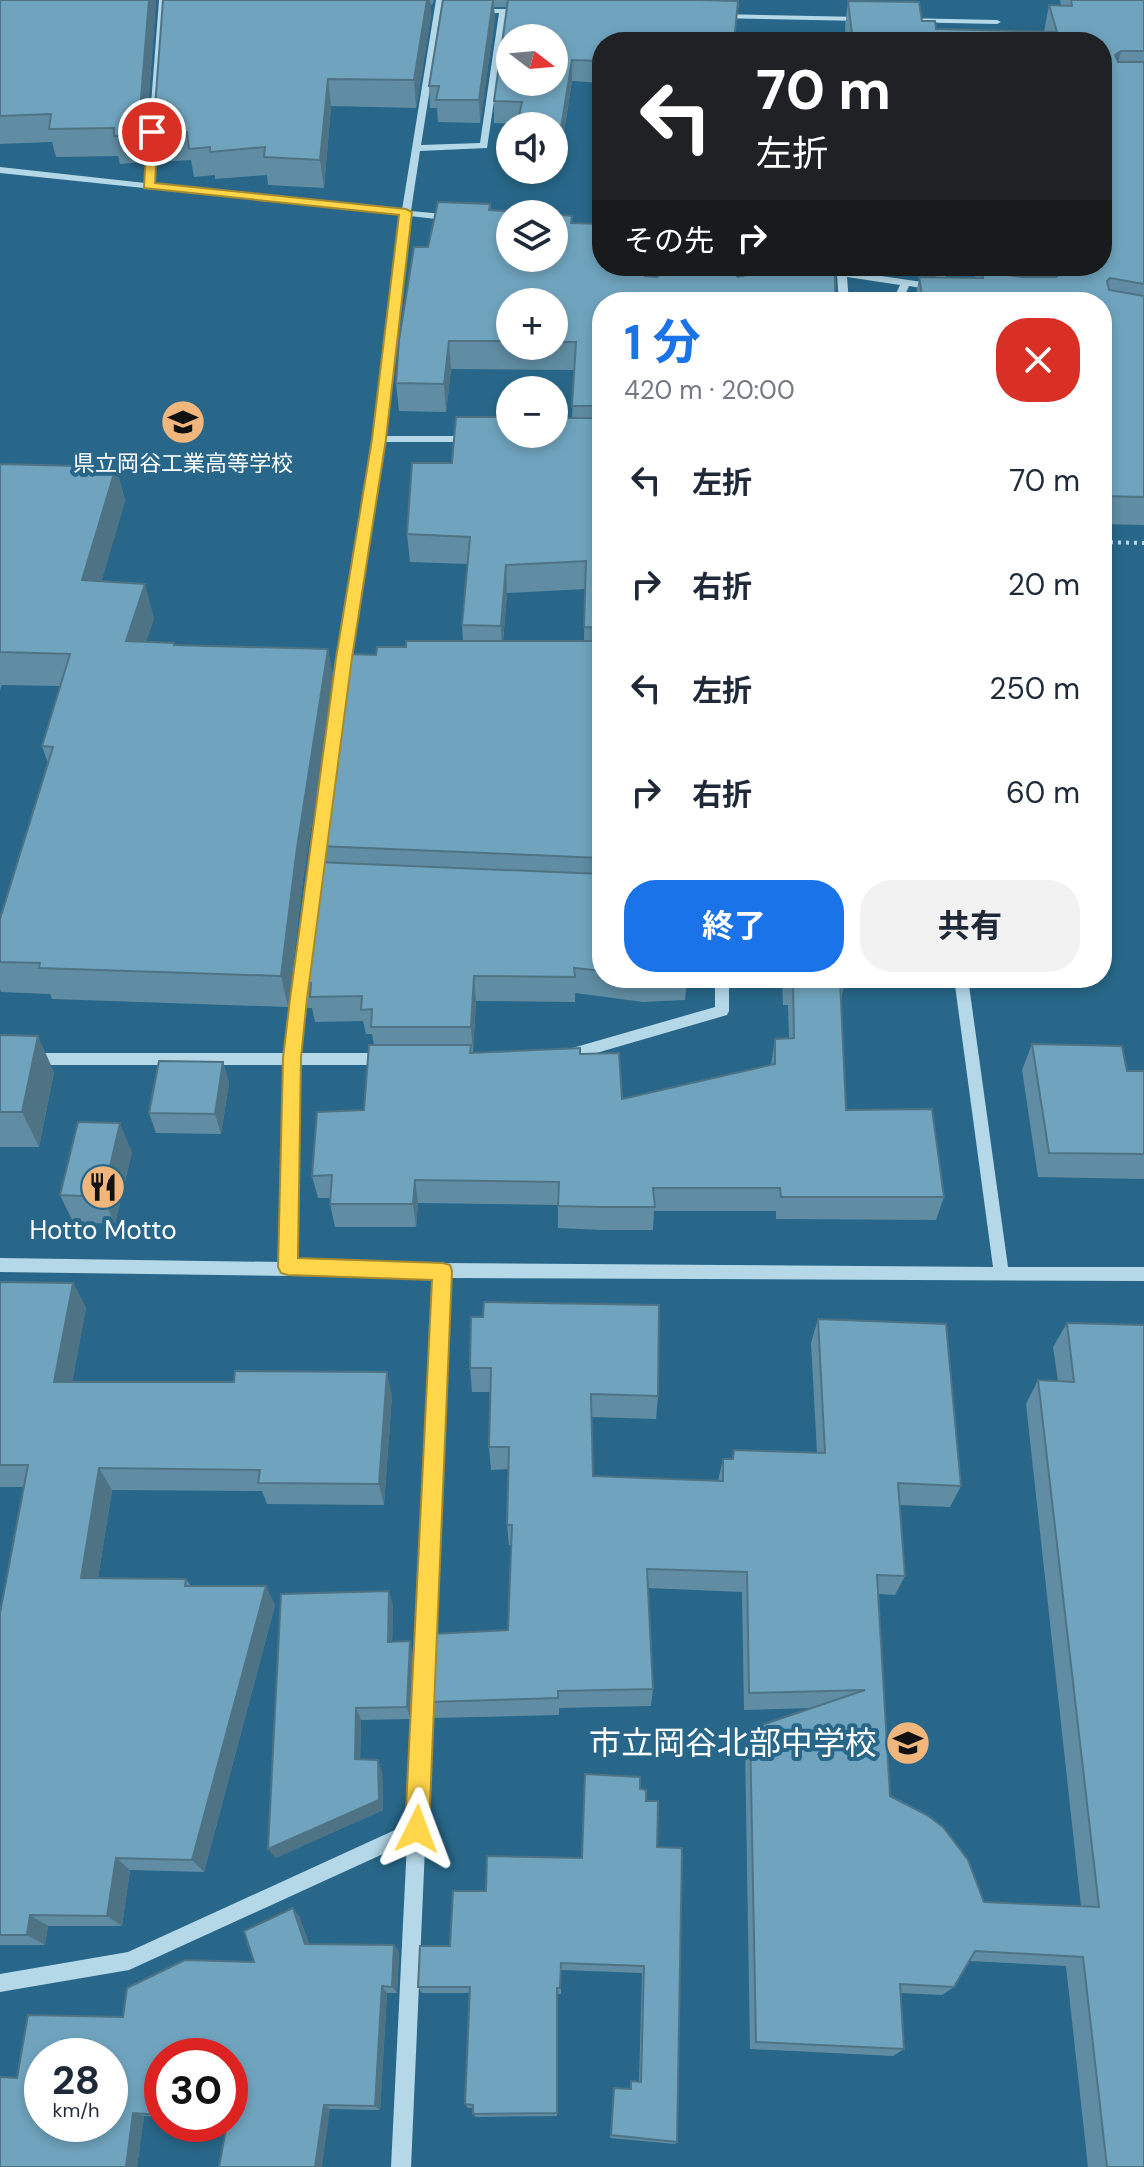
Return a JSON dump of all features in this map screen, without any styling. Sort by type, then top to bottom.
[{"type":"street","points":[[149,185],[163,0]]},
{"type":"street","points":[[288,1267],[292,1058],[312,880],[379,439],[406,212],[440,0]]},
{"type":"street","points":[[423,10],[451,11]]},
{"type":"street","points":[[464,11],[535,12]]},
{"type":"street","points":[[416,148],[484,146],[503,11]]},
{"type":"street","points":[[710,16],[870,19]]},
{"type":"street","points":[[886,20],[997,22]]},
{"type":"street","points":[[0,170],[469,220]]},
{"type":"street","points":[[861,276],[957,290]]},
{"type":"street","points":[[940,276],[941,288]]},
{"type":"street","points":[[902,292],[906,283]]},
{"type":"street","points":[[379,439],[491,439]]},
{"type":"street","points":[[344,658],[359,658]]},
{"type":"street","points":[[312,880],[327,881]]},
{"type":"street","points":[[549,1061],[722,1011],[722,988]]},
{"type":"street","points":[[962,988],[1001,1271]]},
{"type":"street","points":[[0,1059],[398,1059]]},
{"type":"street","points":[[0,1265],[443,1271],[1144,1274]]},
{"type":"street","points":[[401,2167],[443,1271]]},
{"type":"street","points":[[0,1983],[129,1961],[417,1829]]},
{"type":"path","points":[[1112,542],[1144,543]]},
{"type":"building","points":[[0,0],[149,0],[138,135],[114,136],[114,128],[49,129],[51,114],[0,116]]},
{"type":"building","points":[[163,0],[427,0],[414,80],[328,79],[320,160],[264,157],[265,147],[210,152],[210,147],[189,149],[187,132],[153,134]]},
{"type":"building","points":[[443,0],[493,0],[479,100],[436,100],[439,86],[429,86]]},
{"type":"building","points":[[508,0],[738,1],[735,32],[592,32],[592,61],[572,60],[568,85],[568,24],[505,24]]},
{"type":"building","points":[[1071,0],[1144,0],[1144,51],[1121,51],[1115,55],[1118,62],[1144,62],[1144,284],[1110,278],[1107,281],[1109,290],[1144,296],[1144,497],[1112,496],[1112,292],[921,292],[919,277],[1112,276],[1112,32],[1057,32],[1049,5],[1072,6]]},
{"type":"building","points":[[848,1],[919,2],[922,21],[935,21],[936,29],[1057,32],[852,32]]},
{"type":"building","points":[[496,87],[496,96],[566,96],[564,112],[520,112],[522,102],[494,101]]},
{"type":"building","points":[[438,202],[490,204],[489,210],[496,210],[496,272],[568,272],[568,216],[572,216],[571,223],[592,224],[592,276],[835,276],[835,292],[592,292],[592,406],[572,406],[576,342],[568,342],[568,288],[496,288],[496,341],[449,341],[444,384],[396,383],[399,340],[414,247],[428,247]]},
{"type":"building","points":[[456,417],[496,417],[496,448],[568,448],[568,418],[592,418],[592,627],[584,627],[586,561],[506,565],[501,626],[462,625],[470,537],[407,534],[412,463],[452,463]]},
{"type":"building","points":[[0,464],[116,467],[82,580],[145,584],[126,641],[328,649],[281,976],[39,968],[40,963],[0,962],[0,919],[53,747],[42,746],[70,654],[0,652]]},
{"type":"building","points":[[406,641],[592,641],[592,858],[318,846],[347,654],[376,655],[377,647],[406,647]]},
{"type":"building","points":[[316,862],[592,874],[592,970],[574,968],[575,977],[474,976],[471,1027],[371,1027],[372,1009],[361,1010],[362,996],[310,997],[311,983],[302,982]]},
{"type":"building","points":[[793,988],[840,988],[846,1110],[932,1109],[944,1197],[781,1197],[780,1188],[653,1188],[655,1207],[558,1206],[559,1182],[415,1180],[413,1204],[330,1204],[332,1175],[312,1176],[317,1112],[364,1110],[369,1045],[471,1045],[470,1053],[580,1048],[580,1054],[619,1053],[622,1099],[775,1064],[775,1039],[794,1038]]},
{"type":"building","points":[[0,1035],[38,1036],[22,1112],[0,1112]]},
{"type":"building","points":[[1032,1044],[1122,1046],[1127,1071],[1144,1071],[1144,1154],[1049,1153]]},
{"type":"building","points":[[159,1061],[223,1062],[215,1114],[149,1113]]},
{"type":"building","points":[[78,1122],[120,1123],[103,1197],[60,1195]]},
{"type":"building","points":[[0,1282],[73,1283],[54,1382],[234,1382],[235,1371],[387,1372],[379,1484],[258,1483],[260,1470],[99,1468],[81,1578],[186,1579],[185,1586],[266,1586],[192,1860],[116,1858],[107,1916],[30,1915],[27,1935],[0,1935],[0,1613],[28,1465],[0,1465]]},
{"type":"building","points":[[484,1302],[659,1305],[658,1396],[591,1394],[593,1476],[723,1481],[723,1459],[733,1459],[734,1450],[825,1453],[818,1319],[946,1324],[961,1486],[898,1483],[905,1576],[877,1575],[890,1796],[943,1827],[968,1860],[984,1902],[1099,1907],[1038,1380],[1074,1382],[1067,1323],[1144,1325],[1144,2167],[1107,2167],[1083,1957],[975,1951],[954,1987],[900,1984],[904,2049],[756,2042],[750,1729],[865,1690],[749,1693],[747,1572],[647,1569],[653,1689],[558,1691],[558,1698],[429,1702],[432,1634],[508,1630],[512,1525],[507,1525],[509,1447],[489,1447],[491,1368],[470,1368],[471,1317],[483,1317]]},
{"type":"building","points":[[389,1591],[388,1642],[410,1641],[407,1707],[356,1708],[355,1759],[378,1760],[379,1800],[268,1849],[281,1594]]},
{"type":"building","points":[[585,1774],[640,1777],[640,1789],[646,1790],[646,1801],[658,1801],[657,1847],[682,1848],[677,2142],[611,2135],[614,2088],[631,2089],[631,2081],[641,2082],[644,1966],[561,1963],[560,1988],[557,1988],[557,2113],[473,2114],[473,2105],[465,2104],[470,1987],[418,1987],[420,1946],[450,1946],[453,1891],[486,1891],[487,1856],[582,1858]]},
{"type":"building","points":[[293,1908],[305,1944],[394,1945],[392,1987],[382,1986],[375,2106],[324,2105],[315,2167],[219,2167],[224,2142],[248,2142],[248,2038],[144,2038],[144,2114],[133,2113],[126,2167],[0,2167],[0,2077],[17,2078],[28,2015],[123,2017],[127,1988],[185,1960],[254,1962],[244,1931]]},
{"type":"place","name":"県立岡谷工業高等学校","points":[[183,422]]},
{"type":"place","name":"Hotto Motto","points":[[103,1187]]},
{"type":"place","name":"市立岡谷北部中学校","points":[[908,1743]]},
{"type":"route","points":[[152,132],[149,185],[406,212],[379,439],[312,880],[292,1058],[288,1267],[443,1271],[417,1829]]}]
